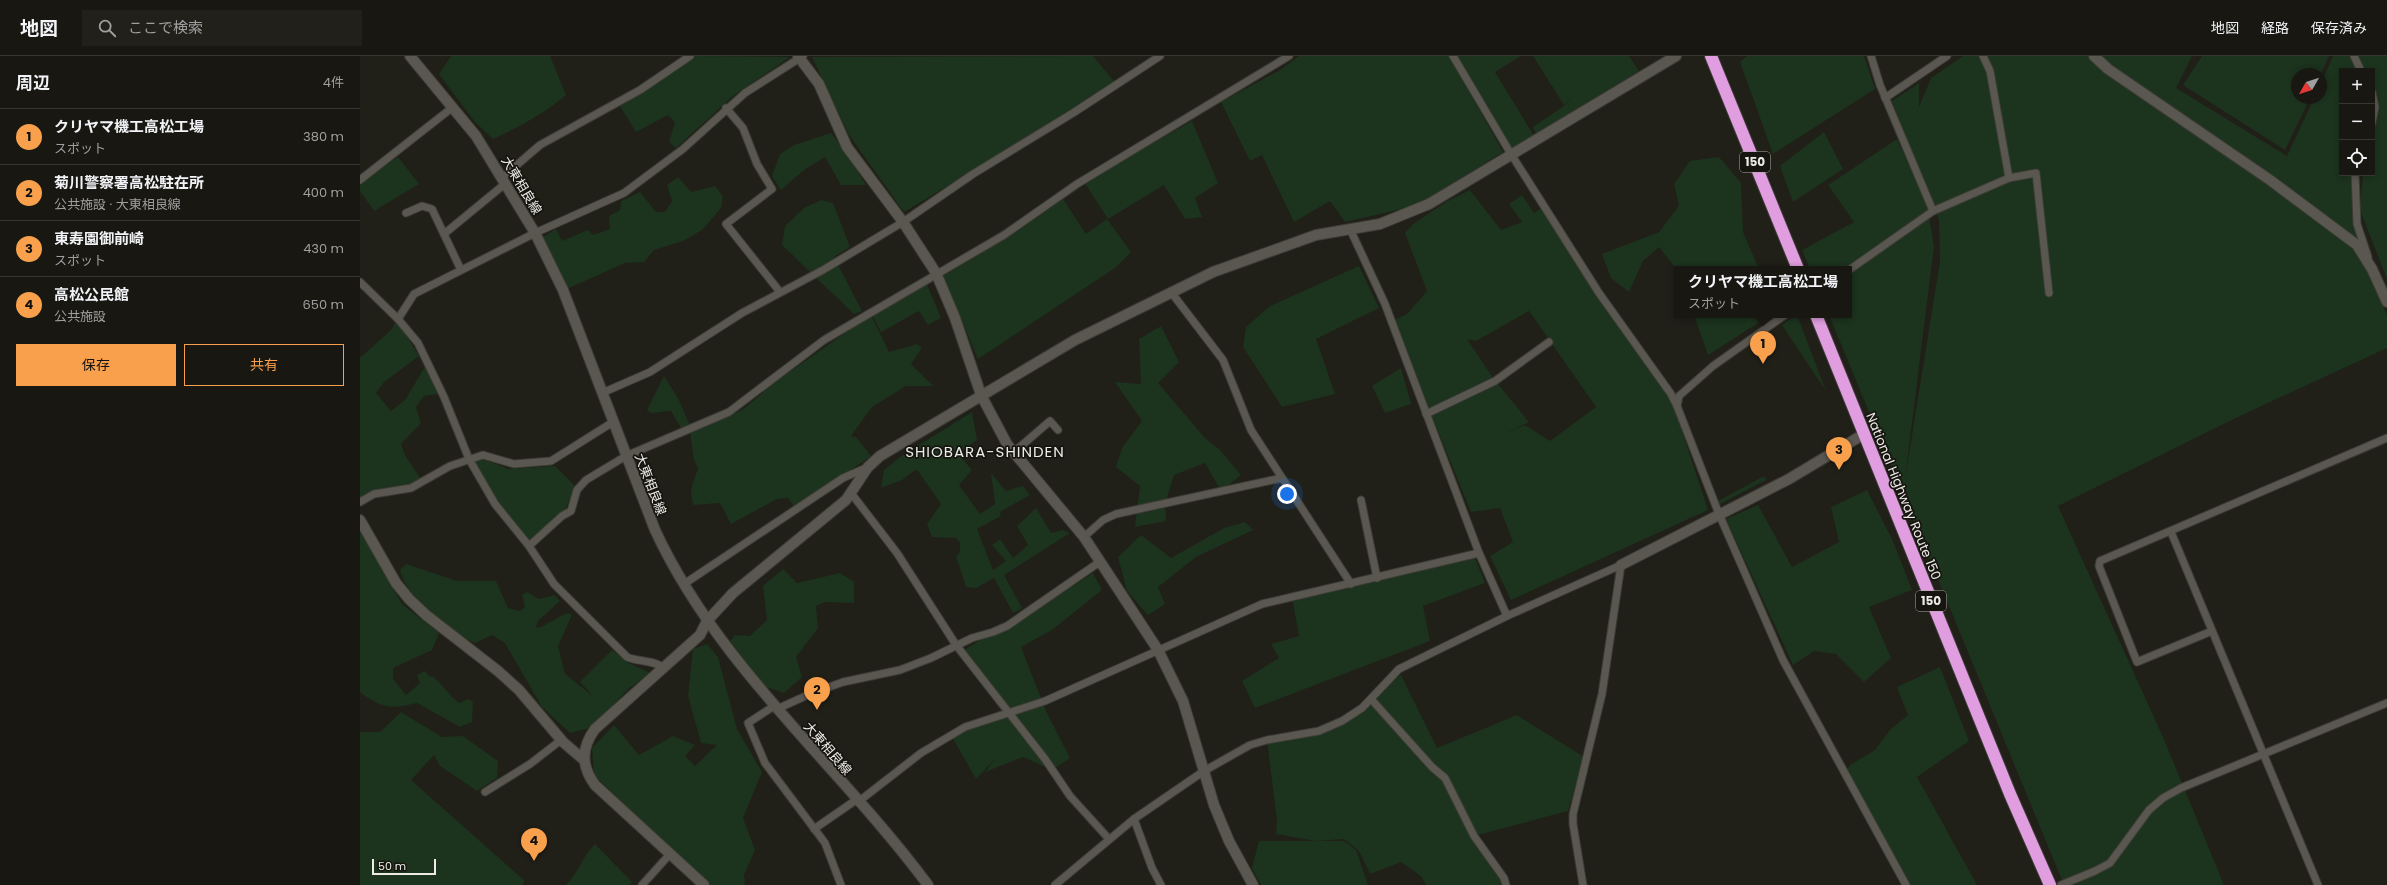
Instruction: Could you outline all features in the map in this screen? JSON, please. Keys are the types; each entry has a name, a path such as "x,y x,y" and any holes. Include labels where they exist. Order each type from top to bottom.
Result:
{"highway":[{"name":"150","path":"1711,56 1797,266"},
{"name":"National Highway Route 150","path":"1817,318 2010,794 2050,885"}],"street":[{"name":"大東相良線","path":"410,56 476,136 535,232 563,290 658,536 684,584 707,621 727,650 927,884"},
{"path":"444,234 540,145 640,90 690,56"},
{"path":"602,393 650,372 713,330 780,292 823,270 903,222 973,174 1073,113 1160,56"},
{"path":"529,546 562,516 571,511 577,490 586,480 626,456 729,412 824,340 1004,235 1077,184 1289,56"},
{"path":"1453,56 1511,154 1599,293 1671,394 1719,514 1783,660 1906,885"},
{"path":"704,885 595,785 586,773 584,760 588,739 595,729 700,635 707,621 732,593 783,554 846,500 868,467 880,456 1075,340 1213,272 1316,235 1380,224 1416,210 1676,56"},
{"path":"1871,56 1885,98 1933,211"},
{"path":"1885,98 1947,56"},
{"path":"1983,56 1990,71 2009,178"},
{"path":"2094,56 2108,69 2270,180 2357,245 2372,269"},
{"path":"2354,56 2360,68"},
{"path":"398,319 414,294 535,232 624,193 684,148 726,108 800,57 819,84 847,146 903,222 936,274 955,318 981,395 993,420 1014,452 1084,537 1158,650 1183,702 1217,812 1229,842 1253,885"},
{"path":"360,180 453,107"},
{"path":"726,108 744,128 756,164 772,188 726,224 780,292"},
{"path":"1852,268 1933,211 2009,178 2036,173 2049,293"},
{"path":"2355,176 2357,224 2372,269 2387,302"},
{"path":"406,213 422,206 432,209 461,270"},
{"path":"1350,229 1385,304 1479,553 1507,616"},
{"path":"360,282 398,319 418,343 429,363 469,459 494,504 529,546 554,584 627,657 636,661 659,664 663,668"},
{"path":"1171,292 1223,360 1251,430 1351,584"},
{"path":"1677,406 1679,396 1713,366 1781,318"},
{"path":"1426,414 1495,381 1549,342"},
{"path":"1014,452 1050,421 1058,430"},
{"path":"360,502 374,494 411,488 450,466 483,455 514,464 551,461 613,422"},
{"path":"1055,885 1134,819 1204,771 1250,745 1267,740 1319,731 1342,721 1362,708 1399,669 1507,616 1621,565 1789,478 1864,434"},
{"path":"2212,630 2137,662 2099,566 2100,562 2387,438"},
{"path":"684,584 843,478 868,467"},
{"path":"1084,537 1103,520 1116,514 1282,478"},
{"path":"850,493 897,553 956,646 1009,713 1070,796 1109,839"},
{"path":"1361,500 1377,578"},
{"path":"360,520 396,583 409,598 426,615 498,671 519,690 561,740 584,760"},
{"path":"2171,532 2318,885"},
{"path":"814,829 857,801 921,753 965,727 1045,701 1262,604 1479,553"},
{"path":"841,885 825,843 765,763 748,723 776,708 810,694 843,682 900,670 972,638 1007,626 1101,561"},
{"path":"1583,885 1573,824 1573,814 1602,694 1621,565"},
{"path":"1371,698 1432,767 1445,778 1474,836 1504,878 1506,885"},
{"path":"2061,885 2095,872 2110,863 2149,810 2163,798 2181,788 2387,703"},
{"path":"485,792 530,764 561,740"},
{"path":"1134,819 1152,868 1161,885"},
{"path":"642,885 670,854"}],"green space":[{"path":"451,56 550,56 566,95 531,120 493,139 474,121 439,74"},
{"path":"695,56 790,57 733,96 676,148 669,142 675,122 668,115 636,132 620,106"},
{"path":"1093,56 1117,85 904,212 849,135 812,57"},
{"path":"1299,56 1449,56 1503,152 1415,206 1345,222 1330,201 1294,222 1262,155 1250,161 1221,102 1280,70"},
{"path":"1457,56 1521,56 1495,72 1534,136 1515,148 1509,146"},
{"path":"1533,56 1629,56 1639,71 1536,134 1533,127 1564,106 1574,96 1564,105"},
{"path":"1747,56 1864,56 1875,89 1773,154 1740,62"},
{"path":"1963,56 2192,56 2176,88 2287,156 2311,104 2327,104 2327,70 2333,56 2387,56 2387,279 2360,210 2363,176 2375,176 2375,68 2339,68 2339,176 2351,176 2360,252 2387,315 2387,348 2242,415 2058,506 2163,737 2224,885 2064,885 1830,318 1852,318 1852,266 1809,266 1802,250 1854,222 1828,185 1897,139 1927,205 1934,246 1905,479 1940,261 1939,220 1892,101 1919,83 1919,107 1931,78"},
{"path":"2202,56 2329,56 2324,68 2291,68 2291,104 2307,104 2285,150 2183,85"},
{"path":"1192,121 1218,183 1195,198 1202,217 1185,219 1164,185 1108,219 1084,182"},
{"path":"1824,132 1843,169 1793,202 1780,166"},
{"path":"831,133 848,155 866,185 841,185 825,157 804,170 781,190 772,176 780,154 794,145"},
{"path":"398,157 419,184 374,211 360,191 360,183"},
{"path":"1719,157 1741,183 1743,232 1758,266 1674,266 1659,247 1643,261 1629,292 1611,278 1602,254 1659,232 1679,206 1674,184 1690,161"},
{"path":"678,177 691,192 715,186 723,196 721,208 702,230 683,241 654,250 644,262 625,263 569,288 562,279 558,266 543,237 556,229 562,241 588,230 593,235 610,229 609,216 620,210 621,201 640,192 656,212 665,212 672,201 667,185"},
{"path":"1470,190 1501,230 1522,222 1509,204 1522,195 1534,213 1543,207 1673,404 1708,510 1511,600 1490,556 1513,542 1500,508 1471,512 1393,321 1407,314 1427,291 1405,233 1413,224 1446,202","holes":["1529,311 1596,407 1550,441 1525,425 1506,433 1529,422 1493,378 1467,339 1476,341"]},
{"path":"1063,199 1086,234 1107,219 1131,252 1115,268 978,359 943,276 1010,236"},
{"path":"821,200 833,203 850,247 834,257 862,311 854,314 782,245 785,226 804,208"},
{"path":"1359,266 1379,308 1316,339 1335,394 1282,407 1243,347 1246,327 1270,306"},
{"path":"926,282 941,318 928,325 919,311 881,332 872,315"},
{"path":"871,315 889,352 917,344 922,348 911,364 933,386 906,386 872,407 851,436 856,437 871,456 795,508 788,498 777,499 731,524 720,503 694,505 691,491 698,469 694,460 690,433 742,410 778,380"},
{"path":"1695,318 1766,318 1708,355"},
{"path":"1791,318 1798,318 1826,391 1782,325"},
{"path":"397,321 419,356 384,382 376,393 391,411 405,400 426,365 438,394 424,396 416,407 421,423 401,444 405,455 422,481 360,501 360,358 390,331"},
{"path":"1161,326 1179,362 1158,383 1205,438 1220,450 1241,475 1221,491 1205,463 1174,475 1165,504 1166,521 1135,527 1140,486 1116,467 1122,448 1142,421 1115,382 1141,384 1139,339"},
{"path":"1401,368 1411,404 1385,413 1372,386"},
{"path":"664,376 679,400 690,426 681,428 671,411 651,413 647,410"},
{"path":"972,412 977,440 958,454 972,470 959,485 980,514 995,504 991,473 1006,491 1023,486 1030,495 1000,512 1001,516 977,529 993,570 1006,561 992,545 1000,539 1013,558 1028,545 1017,526 1036,508 1051,533 1062,530 1070,533 1004,575 1022,608 1013,613 994,578 976,588 966,587 956,556 960,552 960,543 956,538 932,537 927,524 941,504 918,471 915,470 902,480 881,488 884,470 900,457"},
{"path":"479,460 486,460 508,469 555,466 575,486 564,513 529,546 497,504 474,463"},
{"path":"1764,476 1766,480 1720,504 1718,501"},
{"path":"1867,490 1893,541 1912,590 1869,607 1891,658 1864,682 1836,654 1814,651 1793,665 1726,519 1758,505 1792,567 1839,542 1831,507"},
{"path":"1245,522 1253,530 1196,557 1158,587 1165,604 1148,615 1127,591 1118,557 1141,535 1171,558 1224,528"},
{"path":"360,531 402,604 439,633 432,650 393,668 393,679 406,695 420,683 417,675 425,671 430,677 432,676 436,679 459,703 468,699 473,702 472,722 460,727 417,703 393,707 381,705 360,692"},
{"path":"1475,558 1485,583 1423,606 1430,641 1255,708 1242,681 1279,658 1271,644 1299,636 1292,598"},
{"path":"406,564 457,581 496,581 508,608 520,611 525,607 522,595 527,592 539,599 554,595 560,601 538,621 536,628 568,613 572,615 558,646 565,674 593,696 580,682 612,650 629,663 650,673 628,689 593,727 570,733 542,707 505,643 492,635 475,643 453,631 420,603 404,581 400,570"},
{"path":"783,569 797,583 840,573 854,582 854,603 825,602 816,606 818,628 796,657 802,677 784,693 764,686 730,641 735,635 750,636 767,620 763,586"},
{"path":"1093,573 1102,590 1052,630 1021,647 1046,711 1070,758 1052,770 1023,757 985,772 996,758 976,779 951,735 1009,713 961,652 985,637 1023,618"},
{"path":"707,644 718,657 737,729 762,772 743,818 755,850 744,875 745,885 705,885 705,881 594,775 592,748 614,725 639,755 673,736 695,745 685,756 695,766 717,745 701,743 688,696 693,649"},
{"path":"1940,667 1969,741 1917,777 1977,885 1909,885 1847,770 1850,765 1875,750 1890,730 1908,715 1897,687"},
{"path":"1401,675 1437,748 1517,715 1584,757 1568,811 1474,836 1499,871 1503,885 1426,885 1421,876 1401,862 1370,874 1359,851 1344,839 1316,841 1276,834 1277,821 1267,740 1327,728"},
{"path":"401,712 442,737 463,736 498,761 497,778 477,791 440,766 434,755 411,780 525,881 522,885 360,885 360,732 380,732"},
{"path":"1259,841 1344,841 1356,850 1368,885 1261,885 1252,868"},
{"path":"595,844 632,882 630,885 566,885"}],"place":[{"name":"クリヤマ機工高松工場","path":"1763,364"},
{"name":"東寿園御前崎","path":"1839,470"},
{"name":"菊川警察署高松駐在所","path":"817,710"},
{"name":"高松公民館","path":"534,861"}],"district":[{"name":"SHIOBARA-SHINDEN","path":"985,452"}]}
